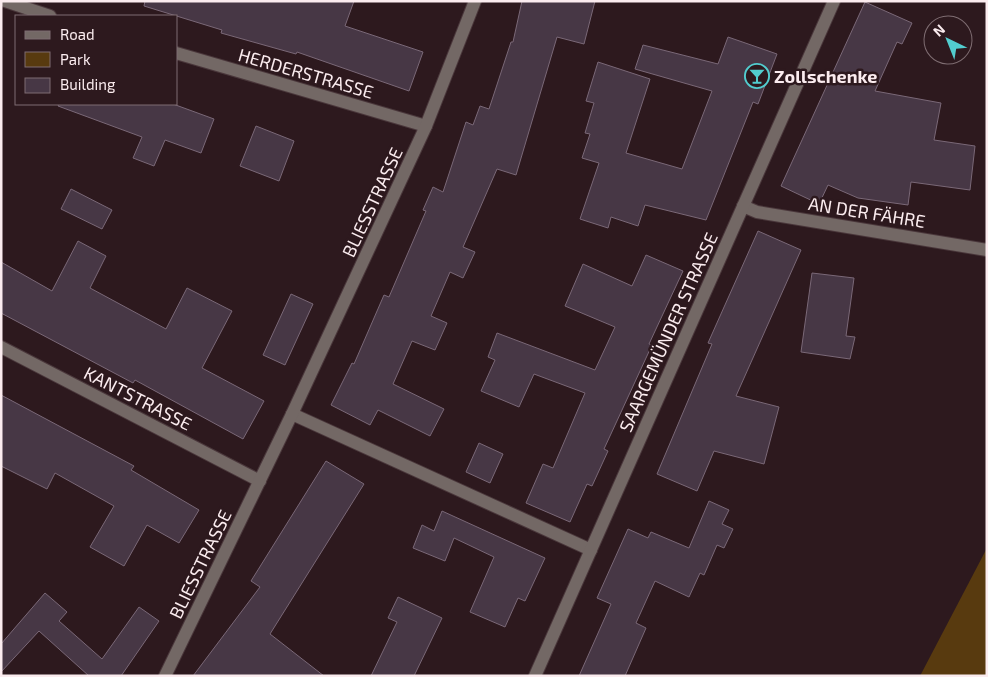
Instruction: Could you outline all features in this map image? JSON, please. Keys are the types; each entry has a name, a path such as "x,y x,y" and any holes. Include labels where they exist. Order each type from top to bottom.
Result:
{"street":[{"path":"5,1 47,15"},
{"name":"BLIESSTRASSE","path":"165,676 292,414 426,126 475,1"},
{"name":"SAARGEMÜNDER STRASSE","path":"535,676 834,1"},
{"name":"HERDERSTRASSE","path":"178,54 426,126"},
{"name":"AN DER FÄHRE","path":"743,206 756,212 987,250"},
{"name":"KANTSTRASSE","path":"1,347 260,481"},
{"path":"292,414 590,550"}],"green space":[{"path":"987,548 987,676 920,676"}],"building":[{"path":"145,1 354,1 345,26 423,52 409,91 297,52 296,54 221,33 222,30 144,6"},
{"path":"522,1 595,1 584,44 557,37 516,175 497,169 463,247 475,252 463,278 450,272 431,316 447,323 435,350 412,341 393,384 444,409 430,436 378,410 370,425 331,405 352,363 354,364 384,295 389,297 426,211 423,210 433,187 443,192 466,122 473,125 480,106 489,109 511,42 513,42"},
{"path":"865,2 912,23 902,44 897,42 875,91 941,103 934,140 975,146 970,190 911,182 908,205 858,198 828,185 819,204 781,186"},
{"path":"728,37 777,54 758,104 753,102 706,220 645,205 638,226 611,217 608,228 580,219 599,163 582,158 590,134 585,133 594,103 586,101 598,62 650,79 626,153 682,169 712,91 635,69 643,45 718,64"},
{"path":"176,105 214,119 201,153 165,140 154,166 133,158 142,137 58,106"},
{"path":"256,126 294,141 279,181 240,166"},
{"path":"71,189 112,210 102,229 61,209"},
{"path":"758,231 801,250 736,396 779,407 764,464 714,451 697,491 657,474 712,344 708,343"},
{"path":"78,241 106,256 90,288 166,329 187,288 232,311 202,368 264,401 243,439 135,380 133,383 1,313 1,262 52,291"},
{"path":"646,255 683,271 649,344 652,345 604,449 608,451 592,486 587,484 570,522 526,503 543,464 553,468 585,393 534,374 519,407 481,391 495,360 488,357 497,333 595,370 615,327 565,306 583,264 632,286"},
{"path":"812,273 854,278 846,336 855,337 850,359 801,352"},
{"path":"291,294 313,304 285,365 263,355"},
{"path":"1,395 134,466 131,470 199,510 179,543 147,525 124,566 90,547 114,506 55,473 47,489 1,466"},
{"path":"479,443 503,454 490,483 466,472"},
{"path":"326,461 364,484 270,634 324,676 193,676 260,587 251,581"},
{"path":"709,501 729,510 722,524 733,529 724,548 717,545 704,575 700,573 689,597 655,581 636,623 646,628 625,676 579,676 611,604 597,598 628,529 648,538 651,532 689,548"},
{"path":"442,511 545,558 525,601 518,598 505,627 470,612 494,557 454,538 445,561 413,548 422,525 434,531"},
{"path":"45,593 67,612 59,621 102,659 139,607 159,621 121,676 89,676 39,631 1,672 1,644"},
{"path":"398,597 442,618 414,676 371,676 397,622 388,618"}],"place":[{"name":"Zollschenke","path":"757,76"}]}
